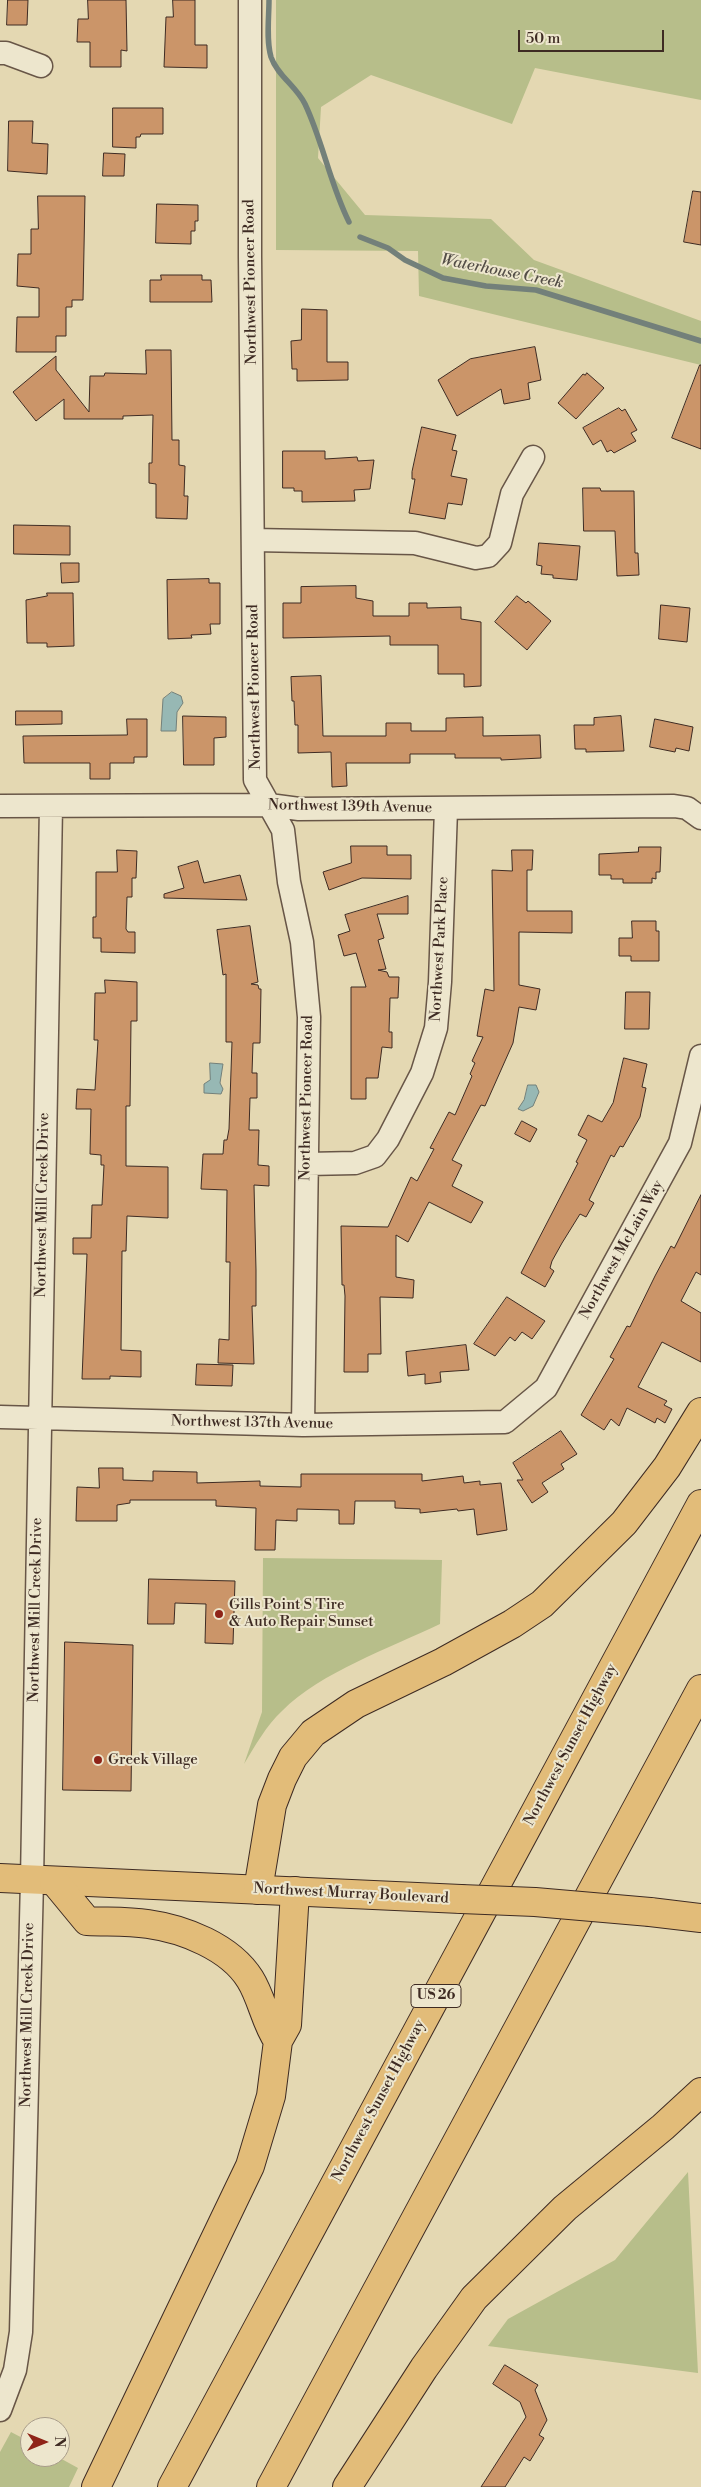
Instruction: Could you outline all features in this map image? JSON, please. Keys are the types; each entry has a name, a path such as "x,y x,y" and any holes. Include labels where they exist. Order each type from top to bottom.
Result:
{"main road":[{"path":"258,1890 272,1805 282,1778 293,1757 313,1733 356,1704 444,1662 512,1624 542,1604 624,1523 667,1467 701,1412"},
{"name":"Northwest Sunset Highway","path":"172,2487 701,1504"},
{"path":"271,2487 701,1689"},
{"name":"Northwest Murray Boulevard","path":"0,1878 535,1902 701,1918"},
{"path":"43,1881 87,1921 148,1924 187,1933 215,1947 231,1959 249,1978 270,2030 278,2042"},
{"path":"96,2487 250,2166 271,2096 278,2042 287,2025 295,1891"},
{"path":"347,2487 424,2368 474,2298 565,2208 663,2127 701,2092"}],"street":[{"name":"Northwest Pioneer Road","path":"250,0 250,256 256,780 284,830 289,882 302,942 309,1016 303,1425"},
{"path":"0,53 41,66"},
{"path":"253,540 415,543 476,558 488,556 500,543 512,494 533,457"},
{"name":"Northwest 139th Avenue","path":"0,806 270,805 299,809 674,806 687,808 699,816"},
{"name":"Northwest Mill Creek Drive","path":"0,2410 15,2370 20,2332 43,1881 39,1418 50,806"},
{"name":"Northwest Park Place","path":"307,1164 355,1163 375,1156 388,1139 422,1073 436,1028 440,982 446,809"},
{"name":"Northwest McLain Way","path":"505,1422 546,1388 680,1143 701,1056"},
{"name":"Northwest 137th Avenue","path":"0,1417 303,1425 505,1422"}],"green space":[{"path":"276,0 701,0 701,100 535,68 512,124 371,75 321,107 318,158 365,215 491,219 534,260 701,321 701,365 419,296 418,251 276,250"},
{"path":"263,1558 442,1560 440,1624 357,1662 316,1684 298,1697 271,1723 244,1764 262,1712"},
{"path":"688,2172 698,2373 488,2346 508,2319 615,2260"},
{"path":"11,2432 20,2437 20,2467 70,2467 70,2464 78,2468 69,2487 0,2487 0,2452"}],"water":[{"path":"172,692 181,696 183,703 177,712 176,731 161,731 163,699"},
{"path":"210,1063 223,1064 220,1083 223,1089 221,1094 204,1093 204,1084 210,1080"},
{"path":"528,1085 536,1085 539,1092 533,1106 523,1111 518,1109 524,1100"}],"building":[{"path":"8,0 28,0 27,25 7,25"},
{"path":"88,0 126,0 127,51 121,50 121,67 90,67 90,42 77,42 78,19 88,19"},
{"path":"173,0 195,0 195,45 207,45 207,68 164,67 166,17 173,17"},
{"path":"113,108 163,108 163,134 141,134 140,137 136,137 136,148 113,147"},
{"path":"9,121 33,121 32,143 48,144 47,174 8,171"},
{"path":"104,153 125,154 124,176 103,176"},
{"path":"693,191 701,192 701,245 684,242"},
{"path":"38,196 85,196 83,300 72,300 72,307 66,307 66,336 56,336 56,352 16,352 17,317 39,317 39,288 17,286 18,254 31,254 31,229 38,229"},
{"path":"157,204 198,205 198,221 195,221 195,231 191,231 191,244 156,243"},
{"path":"161,275 202,275 202,280 211,280 212,302 150,302 150,280 161,280"},
{"path":"302,309 327,310 327,362 348,362 348,380 297,381 297,369 292,369 291,341 301,340"},
{"path":"535,347 541,380 528,383 530,399 504,404 501,389 457,416 438,380 470,359"},
{"path":"146,350 171,350 172,440 179,440 179,465 185,466 184,496 188,496 187,519 156,518 156,484 149,483 149,463 152,463 153,415 123,416 123,419 64,419 64,399 36,421 13,392 56,356 56,370 89,412 90,376 104,376 105,373 146,374"},
{"path":"701,365 701,449 672,438"},
{"path":"587,373 604,388 576,419 558,403 583,374"},
{"path":"619,408 622,411 625,409 637,430 631,433 636,441 614,453 611,450 607,452 601,440 593,445 583,428"},
{"path":"422,427 456,435 452,450 457,451 451,476 467,479 462,505 448,503 445,519 409,513 415,479 412,479 412,472"},
{"path":"283,451 325,451 325,459 357,457 358,461 374,460 370,489 354,490 355,501 302,502 302,491 294,491 294,488 283,488"},
{"path":"583,488 600,488 601,491 634,491 635,553 638,553 639,575 617,576 615,531 584,531"},
{"path":"14,525 70,526 70,555 14,554"},
{"path":"539,543 580,546 577,580 553,578 553,575 541,574 542,566 537,565"},
{"path":"61,563 79,563 79,582 62,583"},
{"path":"209,579 209,583 220,583 220,624 210,624 211,634 191,635 192,638 168,639 167,580"},
{"path":"356,586 356,598 373,601 373,616 409,616 409,603 427,603 427,608 461,607 461,619 481,622 481,686 464,687 464,674 438,674 438,645 390,645 390,636 283,638 283,603 301,603 301,587"},
{"path":"47,593 73,593 74,646 47,647 47,643 27,643 26,600 47,596"},
{"path":"517,596 526,603 528,601 551,621 527,650 495,622"},
{"path":"661,605 690,608 687,642 659,639"},
{"path":"321,676 323,736 386,736 386,723 411,723 411,731 446,731 446,718 483,717 483,736 540,735 541,758 501,760 501,758 455,758 455,754 410,754 410,763 346,763 347,786 332,787 331,752 298,753 298,725 295,725 294,701 292,701 291,677"},
{"path":"16,711 62,711 62,724 16,725"},
{"path":"183,716 226,717 226,737 214,738 214,765 184,765"},
{"path":"621,716 624,751 586,752 586,749 575,749 574,725 594,725 594,718"},
{"path":"127,719 147,719 147,757 134,757 134,763 110,763 110,779 90,779 90,763 24,763 23,736 127,735"},
{"path":"655,719 693,727 689,751 676,748 675,752 650,747"},
{"path":"351,846 387,846 387,855 411,855 411,879 362,878 329,890 323,872 351,863"},
{"path":"639,847 661,847 660,872 656,872 656,879 652,878 652,883 623,883 623,879 611,879 611,875 599,875 599,854 638,852"},
{"path":"117,850 137,851 136,878 132,878 132,897 127,897 126,929 128,932 135,932 135,953 101,952 101,938 93,938 93,917 96,917 96,872 117,872"},
{"path":"512,850 533,850 532,870 527,870 527,911 572,911 572,933 519,932 519,985 540,989 536,1010 519,1007 513,1043 485,1106 481,1105 452,1160 462,1165 452,1186 483,1202 471,1223 429,1202 408,1242 396,1235 396,1277 414,1280 413,1298 380,1297 381,1354 368,1354 368,1372 344,1372 345,1296 344,1285 342,1285 341,1226 388,1227 411,1177 417,1181 434,1149 430,1148 449,1112 455,1115 472,1076 470,1074 475,1063 472,1061 483,1037 477,1036 485,989 494,991 492,870 512,871"},
{"path":"198,861 204,883 240,875 247,900 164,898 164,894 184,888 178,867"},
{"path":"408,896 408,914 377,914 384,938 378,940 386,969 378,970 387,972 389,977 399,977 398,998 390,998 389,1032 392,1032 392,1048 382,1047 378,1078 366,1078 366,1099 351,1099 351,987 366,987 356,953 344,956 338,935 350,931 345,915"},
{"path":"632,921 656,921 656,931 659,931 659,961 631,961 631,956 619,956 619,938 632,938"},
{"path":"250,926 258,982 251,984 258,985 259,989 261,989 260,1043 253,1043 252,1073 257,1073 257,1098 250,1098 249,1130 259,1130 258,1165 269,1166 269,1186 254,1185 256,1306 252,1306 254,1364 218,1363 219,1339 229,1340 230,1262 226,1262 227,1190 201,1189 203,1154 223,1154 224,1140 227,1140 229,1129 232,1042 226,1042 226,974 223,975 217,930"},
{"path":"105,980 137,982 137,1021 131,1021 130,1106 126,1106 126,1166 168,1167 168,1218 127,1216 126,1251 122,1251 121,1350 141,1351 141,1377 110,1376 110,1379 82,1379 87,1254 73,1254 73,1238 91,1238 92,1205 102,1205 104,1165 101,1165 101,1155 90,1154 91,1109 76,1109 77,1089 95,1090 98,1040 94,1040 95,993 105,993"},
{"path":"626,992 650,992 649,1029 625,1029"},
{"path":"624,1058 647,1064 642,1087 646,1088 640,1117 623,1147 620,1146 614,1157 611,1155 589,1200 594,1203 586,1217 580,1214 562,1243 552,1261 550,1268 554,1271 545,1287 521,1273 578,1163 576,1162 587,1140 578,1135 588,1115 602,1122 613,1103"},
{"path":"522,1121 537,1129 530,1142 515,1134"},
{"path":"701,1195 701,1275 696,1272 681,1301 701,1313 701,1362 662,1342 638,1387 667,1401 664,1405 672,1409 665,1423 657,1418 655,1423 627,1408 619,1426 611,1419 604,1430 581,1415 614,1359 610,1357 627,1326 630,1327 671,1246 674,1248"},
{"path":"507,1297 545,1321 532,1339 522,1332 515,1341 510,1337 495,1356 474,1344"},
{"path":"466,1345 469,1370 440,1372 441,1382 425,1384 425,1374 408,1376 406,1352"},
{"path":"197,1364 233,1365 232,1386 196,1385"},
{"path":"561,1431 577,1454 561,1464 564,1469 542,1483 548,1492 532,1503 517,1480 523,1480 513,1463"},
{"path":"99,1468 123,1468 123,1480 153,1481 153,1471 197,1472 197,1483 260,1481 260,1486 301,1487 301,1474 422,1474 422,1481 463,1476 464,1483 480,1481 480,1485 501,1483 507,1530 477,1535 474,1509 420,1513 420,1509 395,1508 395,1501 355,1501 354,1524 339,1524 339,1510 297,1509 297,1521 276,1520 275,1550 255,1550 256,1508 216,1506 216,1500 130,1500 130,1503 117,1505 117,1521 76,1521 77,1487 99,1488"},
{"name":"Gills Point S Tire & Auto Repair Sunset","path":"149,1579 235,1581 233,1644 205,1643 206,1604 175,1603 174,1624 148,1624"},
{"path":"65,1642 133,1645 131,1791 63,1790"},
{"path":"505,2365 538,2385 535,2390 547,2420 539,2435 544,2438 530,2461 524,2457 505,2487 481,2487 526,2417 520,2402 493,2384"}],"waterway":[{"name":"Waterhouse Creek","path":"269,0 268,36 271,57 278,70 305,104 317,133 342,208 349,222"},
{"name":"Waterhouse Creek","path":"360,237 388,248 405,260 443,278 486,286 536,290 701,341"}],"place":[{"name":"Gills Point S Tire & Auto Repair Sunset","path":"219,1614"},
{"name":"Greek Village","path":"98,1760"}]}
